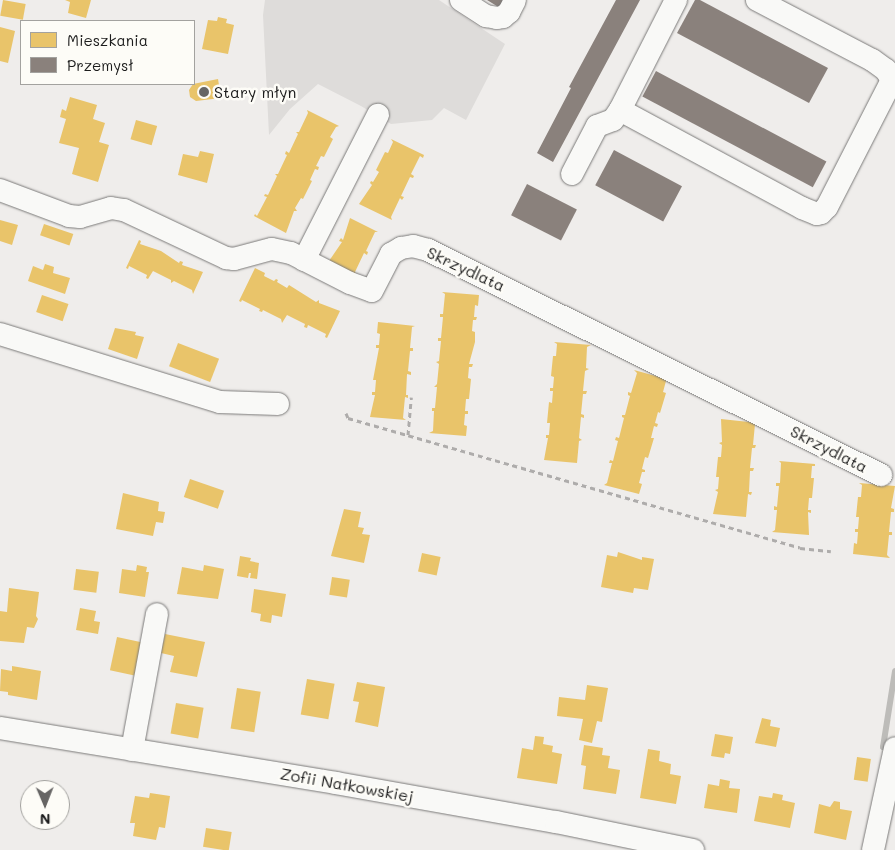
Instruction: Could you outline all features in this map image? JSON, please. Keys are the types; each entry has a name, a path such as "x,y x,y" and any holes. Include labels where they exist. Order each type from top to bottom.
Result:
{"street":[{"path":"461,0 486,16 497,18 503,17 508,12 514,0"},
{"path":"572,174 597,126 613,120 620,110 676,0"},
{"path":"620,110 802,208 817,214 822,213 827,207 892,80 886,70 872,60 757,0"},
{"path":"304,260 378,114"},
{"name":"Skrzydlata","path":"0,190 69,216 80,217 111,208 124,210 226,258 234,259 272,249 291,254 350,283 372,291 391,254 401,248 413,246 428,250 881,475"},
{"path":"0,334 220,402 278,404"},
{"path":"132,750 157,614"},
{"name":"Zofii Nałkowskiej","path":"0,728 355,786 556,822 693,850"},
{"path":"873,850 895,748"}],"path":[{"path":"408,435 411,397"},
{"path":"346,413 348,418 800,548 831,551"}],"shaded area":[{"path":"265,0 439,0 505,44 466,120 444,108 432,120 391,124 318,84 290,109 269,135 263,15"}],"building: Mieszkania":[{"path":"3,0 26,4 23,20 0,16"},
{"path":"65,0 91,0 86,18 68,13 70,2"},
{"path":"218,17 227,19 226,23 234,25 228,54 202,49 208,20 217,21"},
{"path":"0,27 15,31 8,63 0,61"},
{"path":"218,79 221,98 196,101 190,97 189,90 195,84"},
{"path":"70,97 97,105 93,119 105,123 99,142 109,145 98,182 72,174 79,148 59,143 66,119 60,117 62,109 66,111"},
{"path":"307,110 339,126 336,127 330,137 333,139 324,157 321,156 316,166 319,167 318,170 315,169 310,180 312,181 303,199 301,198 295,208 297,211 294,211 286,233 254,216 255,214 257,216 267,197 264,196 265,194 268,195 277,176 275,174 278,174 287,155 285,154 286,151 289,153 298,134 296,132 299,132 308,113"},
{"path":"136,120 157,126 152,145 130,139"},
{"path":"391,139 424,155 423,158 420,156 411,174 414,176 413,178 410,177 401,196 404,197 402,200 400,198 391,217 392,220 359,204 372,185 371,181 373,182 379,172 376,170 385,152 388,153 393,142"},
{"path":"200,151 214,154 207,183 178,175 183,154 198,157"},
{"path":"350,218 378,232 375,232 366,251 368,252 367,255 364,253 355,272 357,275 329,261 342,242 339,241 341,238 343,240"},
{"path":"0,220 18,225 12,245 0,241"},
{"path":"44,224 73,234 69,245 40,235"},
{"path":"139,240 141,241 140,244 161,251 179,263 180,261 183,262 182,265 203,272 193,294 192,290 174,281 171,283 171,280 153,271 148,279 146,278 147,275 129,266 128,269 126,268"},
{"path":"45,264 54,267 53,273 70,278 65,294 28,281 33,266 43,270"},
{"path":"255,268 265,273 264,276 274,281 278,280 277,282 287,288 289,285 316,302 319,300 319,303 340,311 327,338 325,337 326,334 308,325 307,328 304,327 305,324 287,315 282,323 281,319 263,310 262,312 259,311 260,309 242,300 241,302 239,301"},
{"path":"442,292 479,295 478,306 475,305 474,317 477,317 476,320 473,320 472,331 475,332 475,342 469,364 473,364 472,367 469,367 468,378 471,379 469,399 466,399 465,411 468,411 468,414 465,414 464,425 467,426 466,436 429,433 433,431 434,411 432,411 432,408 435,408 437,387 434,387 437,384 439,364 436,362 439,361 441,341 438,341 438,338 441,338 443,317 440,317 440,314 443,314 445,294"},
{"path":"42,295 68,304 63,321 36,312"},
{"path":"378,322 415,326 412,327 410,348 413,348 413,351 410,351 408,371 411,372 411,375 407,374 406,395 408,395 408,398 405,397 403,418 406,420 370,417 375,395 372,395 372,392 375,392 376,380 373,380 379,348 376,348 376,345 379,345 380,334 377,333"},
{"path":"115,328 136,332 135,335 144,337 137,359 108,349"},
{"path":"554,342 591,345 587,347 586,368 589,369 585,371 583,391 587,391 586,394 583,394 581,414 584,415 584,418 581,417 579,438 582,440 579,441 577,463 544,460 548,438 546,438 546,435 549,435 550,423 547,423 549,402 552,403 553,391 550,391 550,388 553,388 554,377 551,376 553,356 556,356 557,344"},
{"path":"178,343 219,359 210,382 169,366"},
{"path":"634,370 670,380 666,381 663,392 666,393 655,423 658,424 657,427 654,426 651,438 654,438 648,458 645,457 642,469 645,472 642,472 639,483 642,484 639,494 604,485 607,483 612,463 609,463 610,460 613,461 618,441 615,440 616,437 619,438 624,418 622,415 625,415 630,396 628,392 631,393 637,373"},
{"path":"721,419 758,423 755,424 753,445 756,445 755,448 752,448 750,468 754,468 753,471 750,471 749,492 752,492 751,495 748,494 746,517 713,514 718,492 715,490 718,489 719,477 716,477 718,457 721,457 722,445 719,443 722,442"},
{"path":"779,461 815,464 815,466 812,466 811,478 814,478 812,498 809,498 808,510 811,510 811,513 808,512 809,535 772,532 775,530 777,510 774,510 774,506 777,507 779,486 776,486 776,483 780,483 781,463"},
{"path":"190,479 224,491 218,509 184,497"},
{"path":"859,483 895,486 891,508 894,509 894,512 891,512 889,532 892,532 892,535 889,535 887,555 890,558 853,554 854,543 857,544 858,532 855,532 855,529 858,529 859,517 856,517 858,497 861,497 862,485"},
{"path":"123,493 159,502 158,511 165,512 163,523 156,522 153,536 116,529"},
{"path":"344,509 361,512 358,527 364,528 362,534 370,535 364,563 331,556"},
{"path":"618,552 642,560 642,557 654,559 648,590 634,588 633,593 601,587 607,555 617,557"},
{"path":"422,553 441,557 437,576 418,572"},
{"path":"240,556 251,558 250,561 259,563 257,579 250,578 251,573 249,573 248,578 237,576"},
{"path":"137,565 147,567 146,572 149,572 145,597 119,593 122,569 136,571"},
{"path":"204,565 224,569 218,599 177,594 182,567 203,571"},
{"path":"76,569 99,572 96,593 73,590"},
{"path":"332,577 350,580 347,598 329,595"},
{"path":"9,588 39,592 36,616 38,619 34,628 27,627 24,643 0,641 0,611 7,612"},
{"path":"254,589 286,594 282,617 272,615 271,623 260,621 261,614 251,612"},
{"path":"80,608 96,611 94,621 100,622 98,634 76,630"},
{"path":"165,634 205,642 197,677 170,672 174,656 161,653"},
{"path":"117,637 141,642 134,675 110,670"},
{"path":"12,666 41,671 37,700 8,695 8,692 0,691 1,669 12,671"},
{"path":"307,679 335,684 328,719 301,714"},
{"path":"357,682 385,687 378,727 355,722 359,702 353,701"},
{"path":"587,685 608,688 602,722 597,721 592,743 579,740 583,719 557,716 559,697 585,700"},
{"path":"237,688 261,692 254,732 231,728"},
{"path":"176,703 204,708 198,738 171,734"},
{"path":"762,718 771,720 770,726 780,728 776,747 755,743"},
{"path":"715,734 733,737 730,754 725,753 724,758 711,756"},
{"path":"535,736 544,737 543,744 553,746 552,752 562,754 557,784 517,778 522,748 533,750"},
{"path":"584,745 603,748 602,755 610,756 608,768 620,770 616,794 583,789 586,766 581,765"},
{"path":"648,749 660,751 659,761 671,764 670,774 681,776 676,804 640,798"},
{"path":"857,757 871,759 868,782 854,780"},
{"path":"720,779 730,781 729,788 740,789 737,813 704,808 708,784 719,786"},
{"path":"150,793 170,796 165,828 159,827 156,840 133,836 135,823 130,823 135,796 149,798"},
{"path":"773,793 783,795 782,800 795,803 790,828 754,821 759,796 772,798"},
{"path":"834,801 840,802 840,809 852,811 846,840 814,833 819,804 830,807"},
{"path":"206,828 232,832 229,850 203,847"}],"building: Przemysł":[{"path":"487,0 505,0 500,8"},
{"path":"616,0 640,0 553,162 537,153 571,88 569,87"},
{"path":"695,0 700,0 828,68 809,103 677,33"},
{"path":"656,71 826,162 813,187 642,97"},
{"path":"614,150 682,186 663,221 595,185"},
{"path":"527,184 577,209 561,241 511,215"}],"waterway":[{"path":"888,748 883,747 895,671"}],"place":[{"name":"Stary młyn","path":"204,92"}]}
